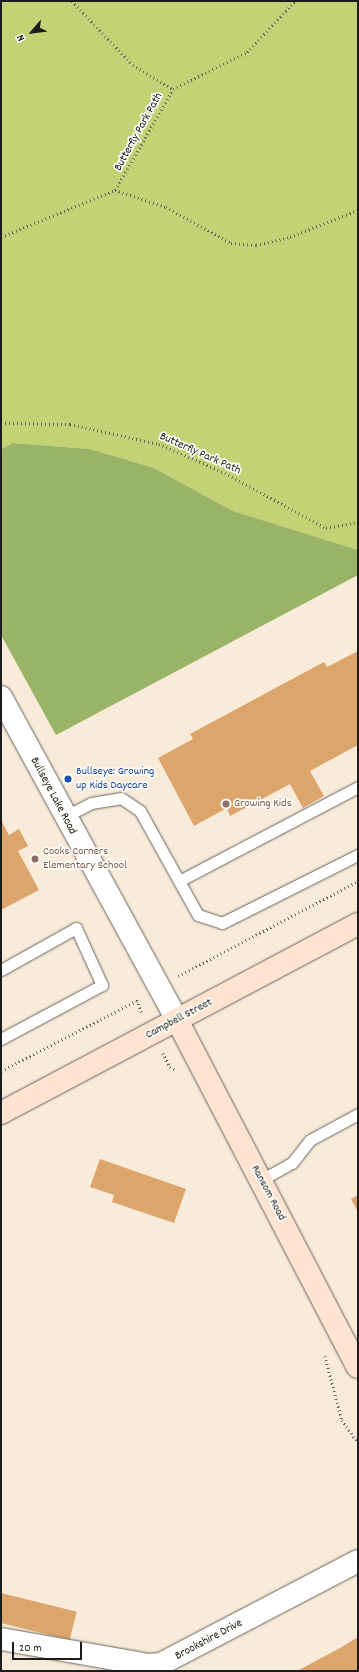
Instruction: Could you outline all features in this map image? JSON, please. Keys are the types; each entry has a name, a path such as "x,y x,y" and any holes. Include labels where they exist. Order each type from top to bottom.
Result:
{"main road":[{"name":"Campbell Street","path":"1,1113 358,924"},
{"name":"Ransom Road","path":"177,1020 358,1367"}],"street":[{"name":"Bullseye Lake Road","path":"1,697 64,817 177,1020"},
{"name":"Brookshire Drive","path":"1,1638 148,1665 160,1664 358,1561"}],"lane":[{"path":"181,884 358,787"},
{"path":"64,817 91,803 121,798 140,811 198,915 222,923 358,855"},
{"path":"1,970 76,928 102,985 1,1039"},
{"path":"261,1180 292,1164 310,1140 358,1114"}],"path":[{"path":"72,1 133,65 173,89"},
{"name":"Butterfly Park Path","path":"115,190 173,89 247,52 295,1"},
{"path":"1,237 115,190 166,207 231,243 256,246 290,237 358,210"},
{"name":"Butterfly Park Path","path":"1,423 70,424 159,444 225,474 326,528 358,522"}],"green space":[{"path":"1,1 358,1 358,550 233,511 154,468 90,449 13,443 1,449"},
{"path":"13,443 90,449 154,468 233,511 358,550 358,575 56,735 1,635 1,449"}],"building":[{"name":"Growing Kids","path":"358,651 358,745 310,771 324,796 303,808 290,784 230,816 227,808 194,826 158,758 193,739 190,734 324,662 327,667"},
{"name":"Cooks Corners Elementary School","path":"1,820 9,835 19,829 28,846 18,851 39,890 1,910"},
{"path":"100,1159 186,1189 174,1223 112,1202 114,1195 90,1187"},
{"path":"358,1195 358,1212 351,1199"},
{"path":"1,1593 77,1612 70,1640 1,1623"},
{"path":"358,1637 358,1671 297,1671 340,1648"}],"place":[{"name":"Bullseye: Growing up Kids Daycare","path":"68,779"},
{"name":"Growing Kids","path":"226,804"},
{"name":"Cooks Corners Elementary School","path":"35,859"}]}
